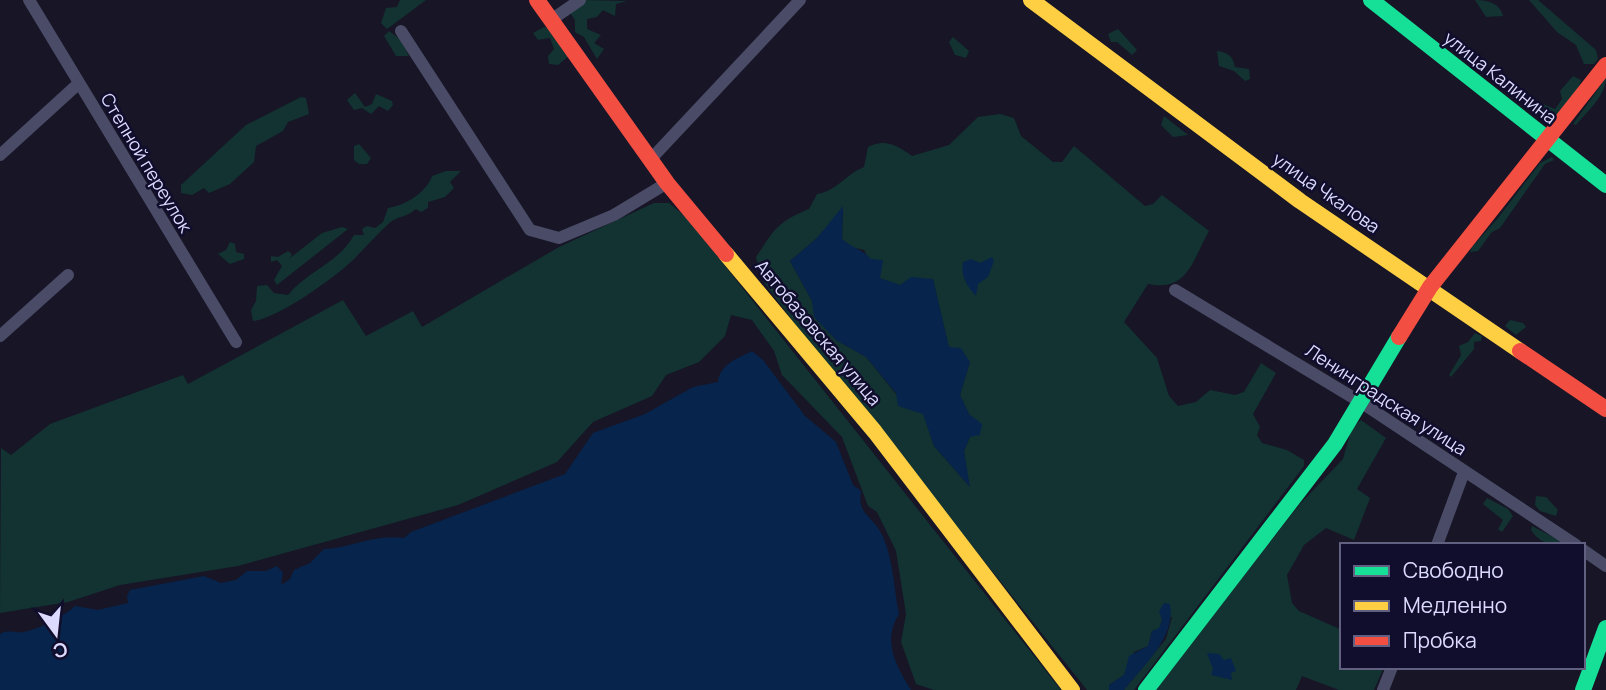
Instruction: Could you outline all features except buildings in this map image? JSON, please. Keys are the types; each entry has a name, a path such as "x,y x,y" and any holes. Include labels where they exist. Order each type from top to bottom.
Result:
{"street":[{"name":"Степной переулок","path":"29,0 236,342"},
{"name":"Автобазовская улица","path":"537,0 667,183 875,432 1072,690"},
{"path":"551,20 580,0"},
{"path":"650,160 800,0"},
{"name":"улица Чкалова","path":"1031,0 1300,201 1606,409"},
{"name":"улица Калинина","path":"1371,0 1606,185"},
{"path":"401,31 530,230 559,238 614,215 667,183"},
{"path":"1146,690 1335,444 1430,287 1606,65"},
{"path":"0,155 78,84"},
{"path":"0,336 68,275"},
{"name":"Ленинградская улица","path":"1175,290 1362,403 1573,543"},
{"path":"1438,543 1464,471"},
{"path":"1585,551 1606,566"},
{"path":"1583,690 1606,628"},
{"path":"1383,690 1391,669"}],"green space":[{"path":"400,0 426,0 387,29 381,23 386,8 397,7"},
{"path":"583,0 627,1 616,4 615,16 603,10 597,17 587,19 587,29 601,35 594,43 604,49 597,59 584,37 575,32 575,20 570,13"},
{"path":"1475,0 1492,3 1499,8 1503,16 1486,17"},
{"path":"1529,0 1538,0 1596,50 1598,59 1594,64 1584,64 1576,45 1557,32"},
{"path":"544,27 552,29 570,55 558,65 549,64 548,56 554,49 550,38 538,40 533,33"},
{"path":"1118,29 1137,50 1132,55 1117,42 1111,42 1108,34"},
{"path":"389,31 401,40 409,56 396,56 384,36"},
{"path":"953,37 969,51 966,58 955,55 949,42"},
{"path":"1217,51 1229,55 1235,67 1249,69 1250,79 1245,81 1234,71 1219,66"},
{"path":"1573,76 1581,80 1579,87 1555,119 1541,111 1535,114 1536,101 1555,109 1562,99 1560,91"},
{"path":"1606,78 1603,91 1595,103 1576,125 1573,124"},
{"path":"355,93 365,107 372,104 376,94 392,101 393,105 388,111 379,106 371,114 362,108 354,110 347,100"},
{"path":"301,97 306,98 309,114 288,122 283,131 256,146 254,162 230,184 209,193 204,188 192,195 181,193 181,185 246,125"},
{"path":"1000,114 1014,118 1021,136 1053,162 1062,162 1074,146 1145,206 1153,204 1162,195 1209,231 1187,272 1172,283 1148,284 1124,322 1157,358 1169,396 1178,406 1196,402 1210,390 1235,395 1244,392 1261,363 1276,373 1253,414 1260,427 1257,435 1262,443 1287,450 1304,460 1304,466 1134,690 1124,690 1166,639 1172,617 1162,620 1159,629 1152,631 1148,646 1134,652 1124,675 1109,685 1109,690 1087,690 794,323 763,281 756,257 777,228 809,209 817,194 830,190 864,167 868,147 886,143 912,156 949,145 978,117","holes":["843,208 842,239 851,247 864,250 879,278 900,285 933,279 949,348 970,362 960,395 969,414 970,437 964,451 969,486 934,446 923,413 896,394 866,357 836,340 815,317 812,301 790,261 817,238"]},
{"path":"1164,116 1188,135 1173,137 1161,125"},
{"path":"359,144 371,158 367,164 359,164 354,160 354,146"},
{"path":"1552,157 1554,160 1545,164 1500,228 1492,232 1478,251 1470,252 1540,163"},
{"path":"446,171 461,171 450,182 454,188 445,197 428,202 428,208 421,212 416,209 392,221 345,267 320,286 276,313 253,321 251,310 256,301 257,286 267,285 274,293 288,295 304,279 340,253 354,235 364,235 362,229 367,226 375,228 383,222 388,208 414,197 425,188 432,176"},
{"path":"654,203 669,203 687,218 1061,690 934,690 916,684 901,642 906,614 896,551 877,512 868,506 842,437 782,375 774,351 752,320 731,315 725,336 699,362 666,375 652,396 593,422 557,462 458,505 238,566 120,585 68,602 0,613 1,448 11,455 50,424 183,375 188,384 343,300 366,336 413,311 422,327 559,247"},
{"path":"342,227 348,229 277,285 274,280 282,266 277,260 271,262 271,256 278,257 288,251 292,254 290,258 322,233"},
{"path":"230,242 235,244 236,252 244,254 244,259 230,264 218,254 226,250"},
{"path":"1510,320 1523,323 1526,327 1516,335 1505,326"},
{"path":"1475,333 1482,336 1481,341 1474,342 1474,349 1451,377 1449,375 1461,355 1459,346 1468,342"},
{"path":"1361,420 1386,438 1357,489 1370,498 1354,540 1326,528 1304,545 1287,575 1292,603 1299,611 1340,629 1340,669 1383,669 1374,690 1339,690 1302,676 1296,690 1155,690 1299,505 1343,459 1352,427"},
{"path":"1536,496 1546,497 1558,510 1556,516 1540,511 1535,505"},
{"path":"1487,498 1508,509 1513,516 1502,532 1498,529 1503,520 1483,504"},
{"path":"1532,526 1563,543 1547,543 1531,530"}],"water":[{"path":"843,206 842,239 871,259 883,260 880,278 900,285 911,277 933,279 949,347 961,348 970,362 960,395 969,414 982,424 980,435 970,437 964,451 970,487 934,446 923,414 898,406 896,393 866,357 836,340 814,317 812,301 790,261 817,238"},
{"path":"992,257 994,261 988,277 978,284 976,296 965,280 963,262 971,259 980,263"},
{"path":"752,351 763,360 805,416 836,442 853,485 861,491 863,510 881,533 891,562 899,614 894,624 891,644 896,663 911,690 0,690 0,634 36,628 75,606 98,610 128,603 130,590 204,576 221,583 236,580 247,571 266,571 277,566 283,573 281,585 290,579 294,570 310,563 324,549 372,539 404,538 411,532 565,474 593,433 645,414 693,387 718,382 726,366"},
{"path":"1164,603 1170,604 1171,616 1157,650 1124,690 1109,690 1109,685 1124,675 1129,656 1148,646 1152,631 1159,628 1162,620 1159,611"},
{"path":"1207,653 1219,654 1224,660 1231,658 1236,671 1231,673 1232,680 1211,675 1213,669"}],"traffic: fast":[{"path":"1371,0 1606,185"},
{"path":"1146,690 1335,444 1399,337"},
{"path":"1583,690 1606,628"}],"traffic: slow":[{"path":"1031,0 1300,201 1520,351"},
{"path":"726,254 875,432 1072,690"}],"traffic: jam":[{"path":"537,0 667,183 726,254"},
{"path":"1399,337 1430,287 1606,65"},
{"path":"1520,351 1606,409"}]}
